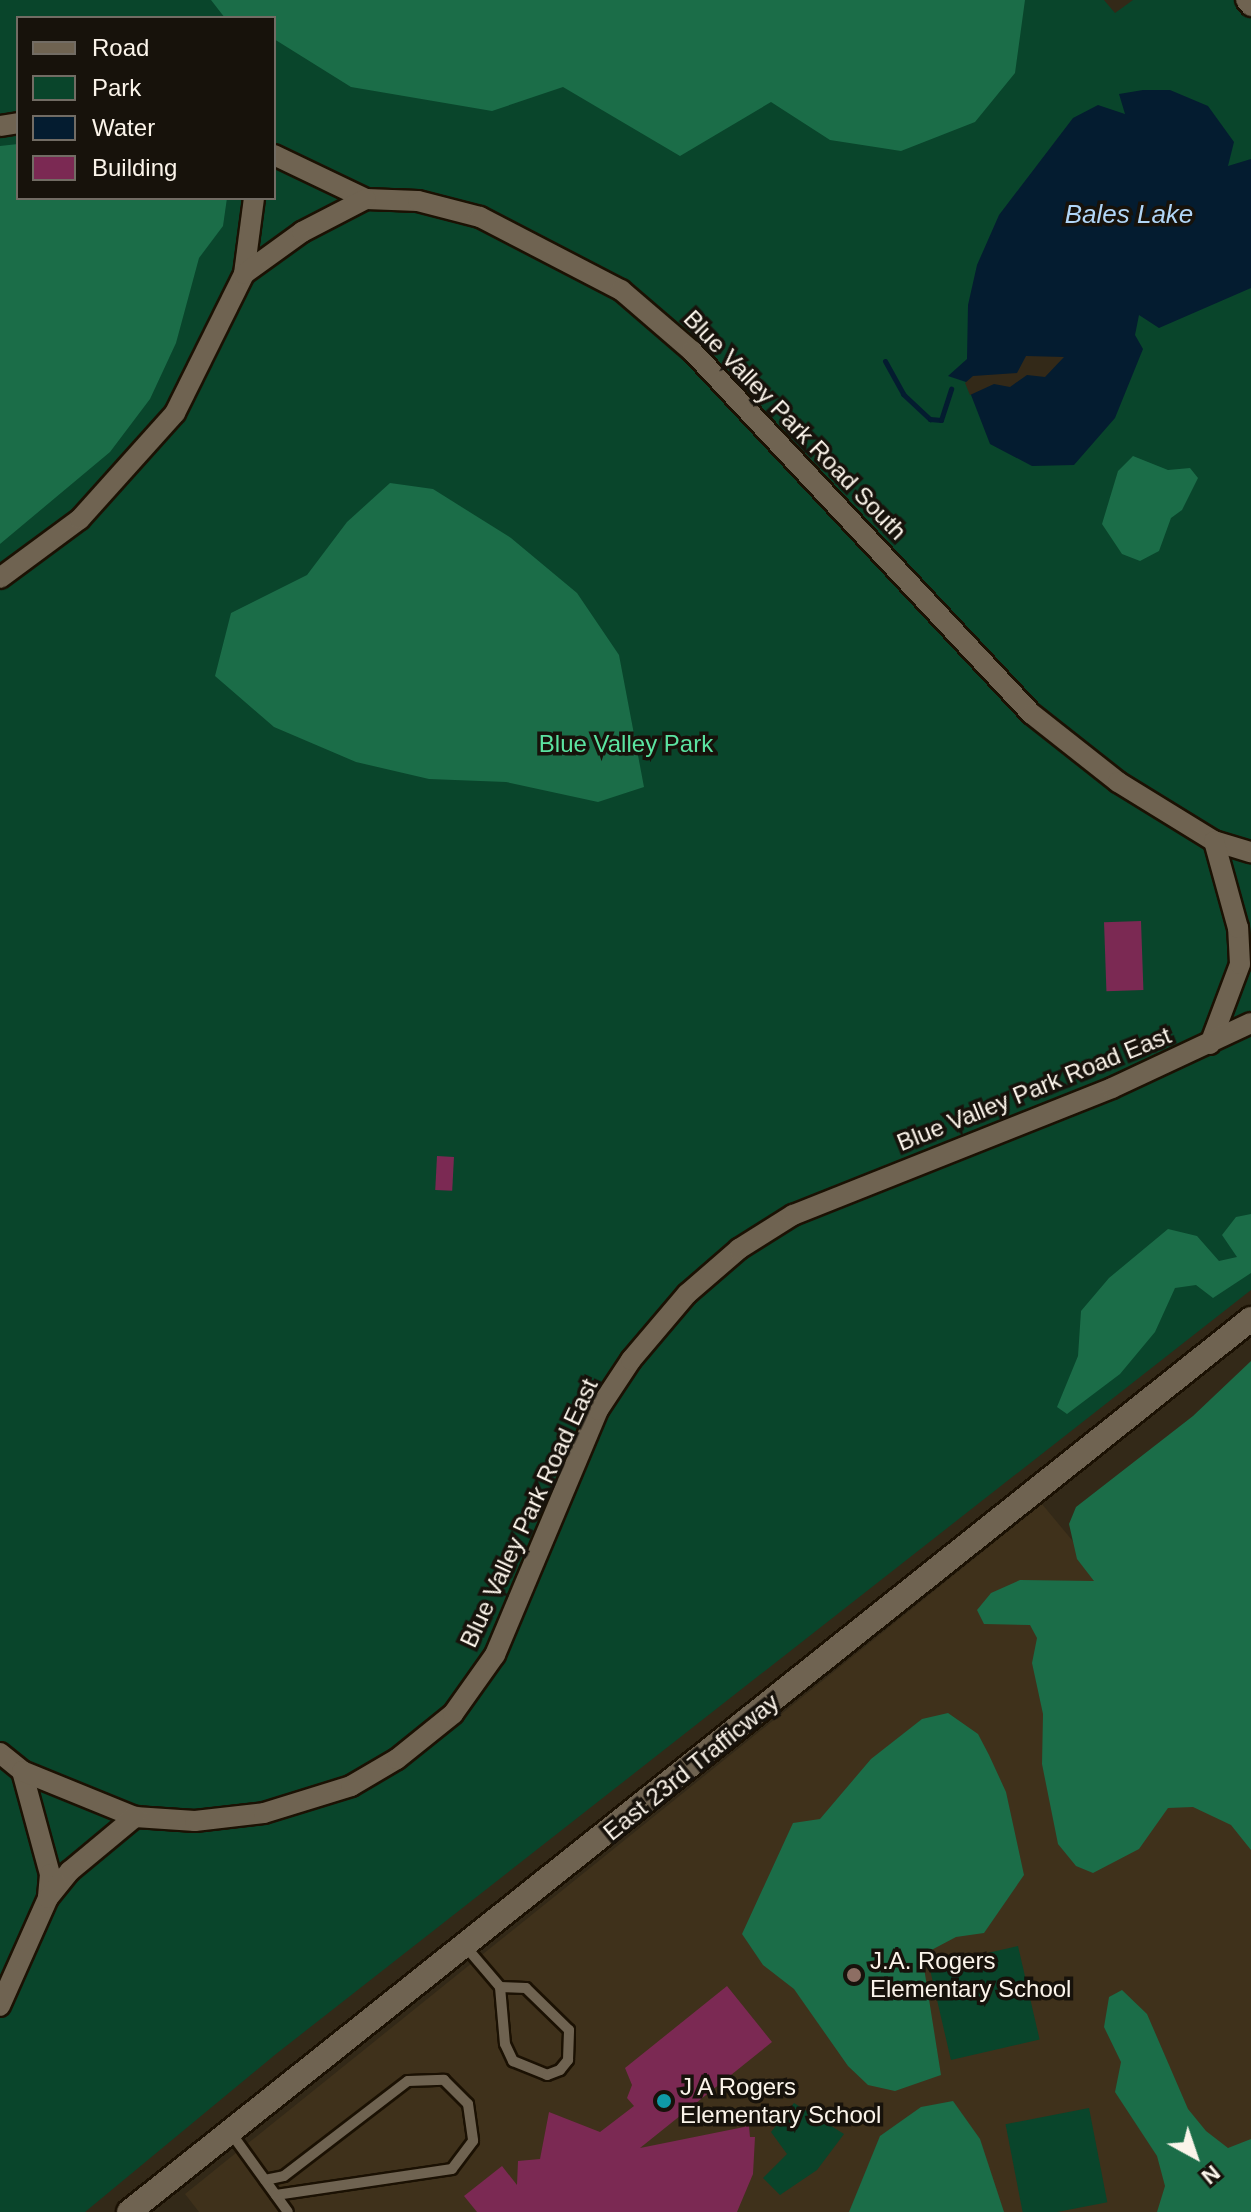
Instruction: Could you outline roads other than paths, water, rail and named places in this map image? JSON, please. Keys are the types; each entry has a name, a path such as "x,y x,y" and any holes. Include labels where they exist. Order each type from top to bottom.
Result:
{"main road":[{"name":"East 23rd Trafficway","path":"129,2212 466,1947 1251,1319"}],"street":[{"path":"1246,0 1251,6"},
{"name":"Blue Valley Park Road South","path":"276,156 366,199 418,201 480,217 621,290 692,351 1032,714 1118,782 1214,841 1251,852"},
{"path":"244,274 302,232 366,199"},
{"path":"0,578 80,519 175,413 244,274 254,200"},
{"path":"1210,1044 1240,964 1238,928 1214,841"},
{"name":"Blue Valley Park Road East","path":"0,1753 22,1771 135,1817 195,1821 264,1813 351,1786 453,1714 495,1655 598,1410 687,1294 739,1249 793,1215 1210,1044 1251,1023"},
{"path":"22,1771 50,1874 48,1898"},
{"path":"0,2006 48,1898 70,1871 135,1817"}],"lane":[{"path":"466,1947 500,1987 505,2044 513,2061 547,2075 560,2070 568,2060 569,2030 526,1988 500,1987"},
{"path":"265,2180 284,2176 408,2081 444,2080 468,2104 473,2141 452,2169 276,2195"},
{"path":"230,2132 288,2212"}],"water":[{"name":"Bales Lake","path":"1170,90 1208,106 1234,142 1228,166 1251,159 1251,288 1159,328 1139,315 1135,335 1143,349 1115,418 1074,465 1032,466 990,444 966,382 948,376 967,359 968,305 977,265 999,215 1073,118 1098,105 1125,114 1119,94"}],"waterway":[{"path":"885,361 903,394 930,419 941,420 951,389"}],"place":[{"name":"J.A. Rogers Elementary School","path":"854,1975"},
{"name":"J A Rogers Elementary School","path":"664,2101"}],"park label":[{"name":"Blue Valley Park","path":"626,744"}]}
